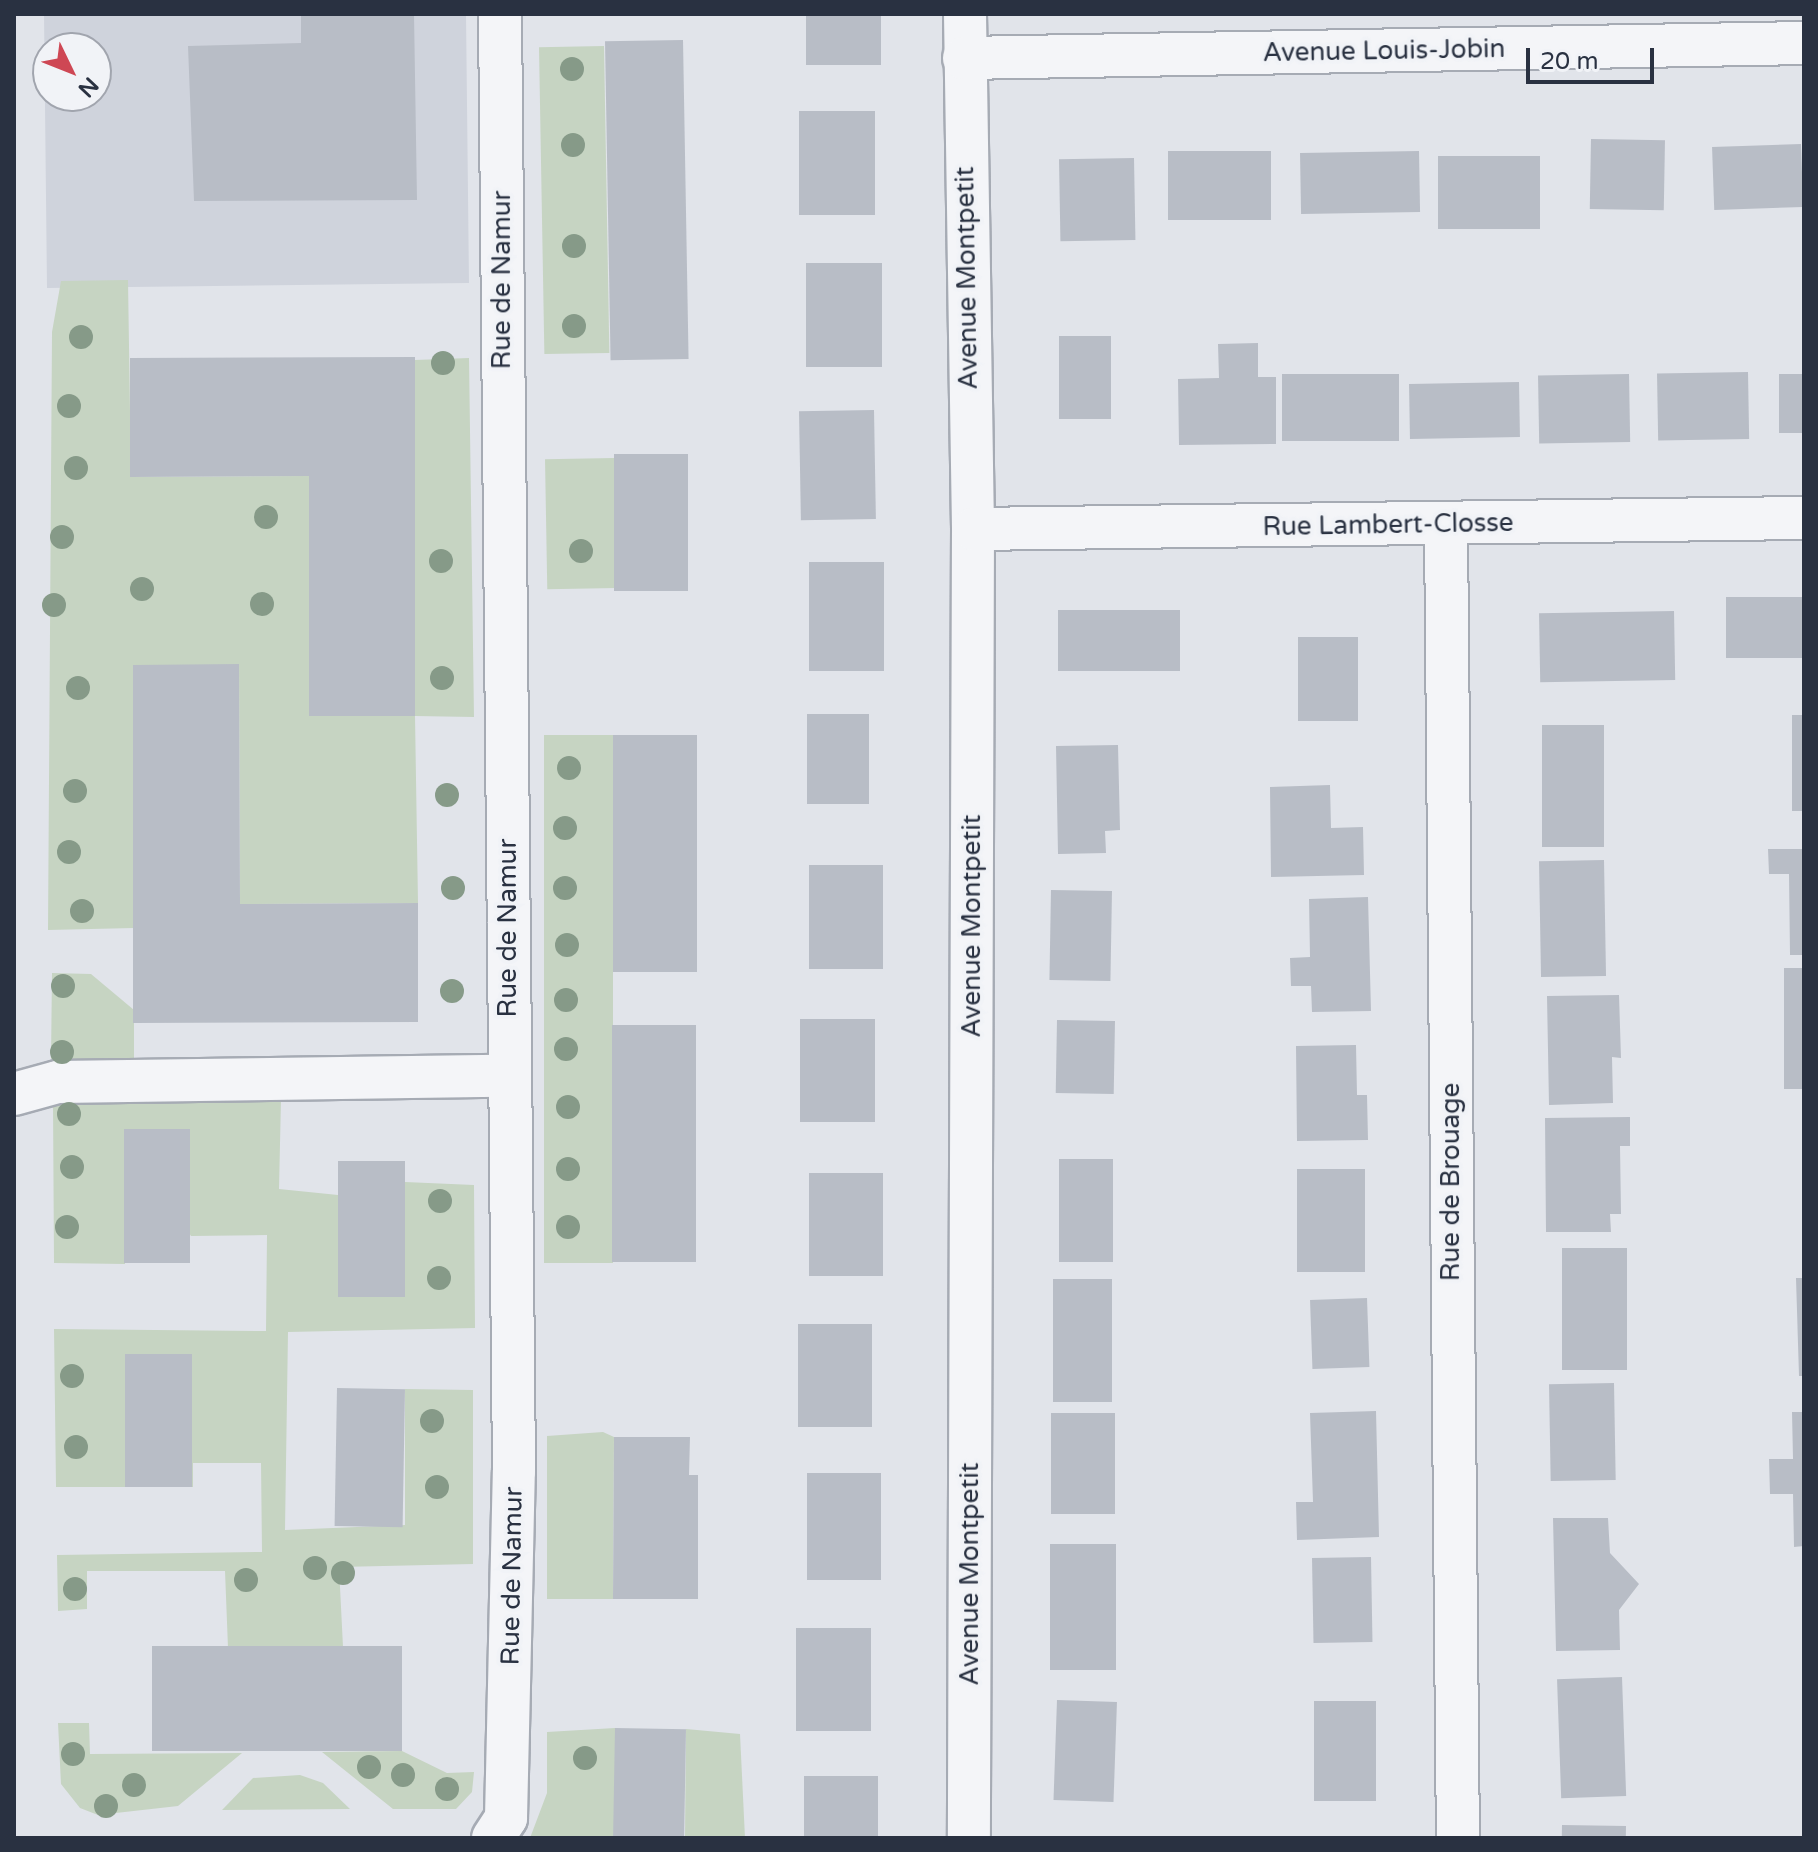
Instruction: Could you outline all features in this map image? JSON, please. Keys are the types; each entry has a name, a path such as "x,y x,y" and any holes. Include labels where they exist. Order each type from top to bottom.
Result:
{"street":[{"name":"Rue de Namur","path":"493,1838 506,1818 513,1519 500,14"},
{"name":"Avenue Montpetit","path":"965,14 973,529 969,1838"},
{"name":"Avenue Louis-Jobin","path":"964,58 1804,43"},
{"name":"Rue Lambert-Closse","path":"973,529 1446,526 1804,518"},
{"name":"Rue de Brouage","path":"1446,526 1458,1838"},
{"path":"14,1094 58,1082 509,1076"}],"shaded area":[{"path":"44,14 466,14 469,283 47,288 45,112 112,112 112,32 44,32"}],"green space":[{"path":"604,46 609,353 544,354 539,47"},
{"path":"128,280 131,477 309,476 309,716 415,715 415,360 469,358 474,717 415,716 418,903 240,904 239,665 133,665 134,928 48,930 52,332 61,281"},
{"path":"614,458 616,588 547,589 545,459"},
{"path":"544,735 613,735 613,1263 544,1263"},
{"path":"52,973 91,974 134,1010 134,1060 51,1059"},
{"path":"281,1099 279,1189 338,1195 338,1297 405,1297 405,1182 474,1185 475,1328 288,1332 285,1530 405,1525 405,1389 473,1390 473,1564 339,1567 343,1647 228,1648 225,1571 87,1571 87,1609 58,1611 57,1555 262,1552 261,1463 193,1463 193,1487 56,1487 54,1329 266,1331 267,1235 191,1236 124,1130 125,1264 54,1263 53,1103"},
{"path":"603,1432 614,1437 613,1599 547,1599 547,1436"},
{"path":"58,1723 89,1723 90,1754 242,1753 178,1806 98,1815 80,1808 61,1784"},
{"path":"615,1728 615,1838 530,1838 547,1793 547,1732"},
{"path":"686,1729 740,1734 745,1838 685,1838"},
{"path":"402,1751 447,1773 474,1772 472,1792 456,1809 393,1809 322,1752"},
{"path":"300,1775 323,1783 350,1809 222,1810 253,1778"}],"building":[{"path":"301,14 414,14 417,200 194,201 188,46 301,43"},
{"path":"806,14 881,14 881,65 806,65"},
{"path":"683,40 689,359 611,360 605,41"},
{"path":"799,111 875,111 875,215 799,215"},
{"path":"1591,139 1665,140 1664,210 1590,209"},
{"path":"1801,144 1803,207 1714,210 1712,147"},
{"path":"1168,151 1271,151 1271,220 1168,220"},
{"path":"1419,151 1420,212 1301,214 1300,153"},
{"path":"1438,156 1540,156 1540,229 1438,229"},
{"path":"1134,158 1135,240 1060,241 1059,159"},
{"path":"806,263 882,263 882,367 806,367"},
{"path":"1059,336 1111,336 1111,419 1059,419"},
{"path":"1258,343 1258,377 1276,377 1276,444 1179,445 1178,379 1219,378 1218,344"},
{"path":"415,357 415,716 309,716 309,476 130,477 130,358"},
{"path":"1748,372 1749,439 1658,441 1657,374"},
{"path":"1282,374 1399,374 1399,441 1282,441"},
{"path":"1629,374 1630,442 1539,444 1538,376"},
{"path":"1779,374 1804,374 1804,433 1779,433"},
{"path":"1519,382 1520,437 1410,439 1409,384"},
{"path":"874,410 876,519 801,520 799,411"},
{"path":"614,454 688,454 688,591 614,591"},
{"path":"809,562 884,562 884,671 809,671"},
{"path":"1726,597 1804,597 1804,658 1726,658"},
{"path":"1058,610 1180,610 1180,671 1058,671"},
{"path":"1674,611 1675,680 1540,682 1539,613"},
{"path":"1298,637 1358,637 1358,721 1298,721"},
{"path":"239,664 240,904 418,903 418,1022 133,1023 133,665"},
{"path":"807,714 869,714 869,804 807,804"},
{"path":"1792,715 1804,715 1804,811 1792,811"},
{"path":"1542,725 1604,725 1604,847 1542,847"},
{"path":"613,735 697,735 697,972 613,972"},
{"path":"1118,745 1120,830 1105,831 1106,853 1058,854 1056,746"},
{"path":"1330,785 1331,828 1363,827 1364,875 1271,877 1270,787"},
{"path":"1768,849 1804,849 1804,955 1790,955 1789,874 1769,874"},
{"path":"1604,860 1606,976 1541,977 1539,861"},
{"path":"809,865 883,865 883,969 809,969"},
{"path":"1051,890 1112,891 1110,981 1049,980"},
{"path":"1368,897 1371,1011 1312,1012 1311,986 1291,986 1290,958 1310,957 1309,899"},
{"path":"1784,968 1804,968 1804,1089 1784,1089"},
{"path":"1619,995 1621,1058 1612,1057 1613,1103 1549,1105 1547,996"},
{"path":"800,1019 875,1019 875,1122 800,1122"},
{"path":"1057,1020 1115,1021 1114,1094 1056,1093"},
{"path":"612,1025 696,1025 696,1262 612,1262"},
{"path":"1356,1045 1357,1095 1367,1095 1368,1140 1297,1141 1296,1046"},
{"path":"1630,1117 1630,1146 1620,1146 1621,1214 1610,1214 1611,1232 1546,1232 1545,1118"},
{"path":"124,1129 190,1129 190,1263 124,1263"},
{"path":"1059,1159 1113,1159 1113,1262 1059,1262"},
{"path":"338,1161 405,1161 405,1297 338,1297"},
{"path":"1297,1169 1365,1169 1365,1272 1297,1272"},
{"path":"809,1173 883,1173 883,1276 809,1276"},
{"path":"1562,1248 1627,1248 1627,1370 1562,1370"},
{"path":"1796,1278 1804,1278 1804,1376 1799,1376"},
{"path":"1053,1279 1112,1279 1112,1402 1053,1402"},
{"path":"1367,1298 1369,1367 1312,1369 1310,1300"},
{"path":"798,1324 872,1324 872,1427 798,1427"},
{"path":"125,1354 192,1354 192,1487 125,1487"},
{"path":"1614,1383 1616,1480 1551,1481 1549,1384"},
{"path":"337,1388 405,1389 403,1527 335,1526"},
{"path":"1376,1411 1379,1537 1297,1540 1296,1502 1313,1502 1310,1413"},
{"path":"1792,1412 1804,1412 1804,1546 1794,1547 1793,1494 1770,1494 1769,1459 1793,1459"},
{"path":"1051,1413 1115,1413 1115,1514 1051,1514"},
{"path":"614,1437 690,1437 689,1475 698,1475 698,1599 613,1599"},
{"path":"807,1473 881,1473 881,1580 807,1580"},
{"path":"1553,1518 1608,1518 1610,1553 1639,1584 1619,1610 1620,1650 1556,1651"},
{"path":"1050,1544 1116,1544 1116,1670 1050,1670"},
{"path":"1371,1557 1372,1642 1313,1643 1312,1558"},
{"path":"796,1628 871,1628 871,1731 796,1731"},
{"path":"152,1646 402,1646 402,1751 152,1751"},
{"path":"1622,1677 1626,1796 1561,1798 1557,1679"},
{"path":"1057,1700 1117,1702 1113,1802 1054,1800"},
{"path":"1314,1701 1376,1701 1376,1801 1314,1801"},
{"path":"615,1728 686,1729 684,1838 613,1838"},
{"path":"804,1776 878,1776 878,1838 804,1838"},
{"path":"1562,1825 1626,1826 1626,1838 1562,1838"}]}
